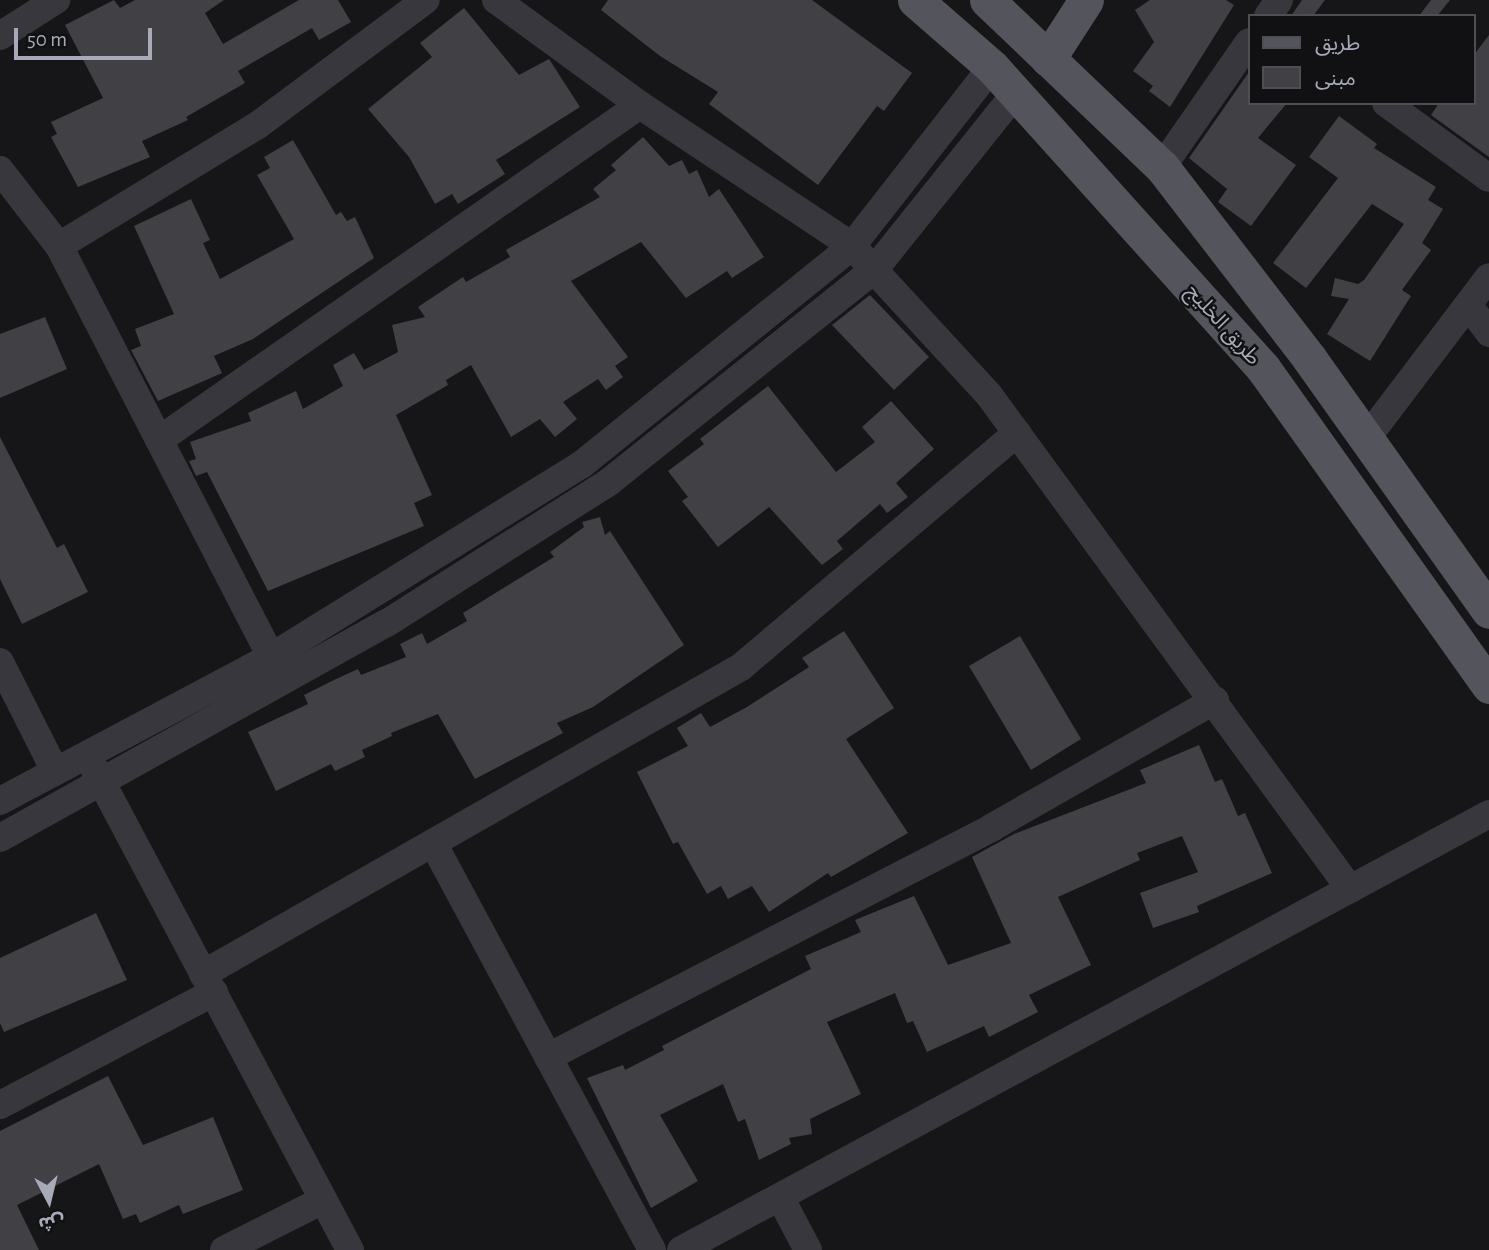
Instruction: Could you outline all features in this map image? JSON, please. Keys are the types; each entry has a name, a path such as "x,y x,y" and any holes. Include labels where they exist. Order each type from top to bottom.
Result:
{"main road":[{"name":"طريق الخليج","path":"915,0 992,67 1263,368 1489,686"},
{"path":"1048,59 1086,0"},
{"path":"1008,7 1048,59 1161,167 1367,439 1489,611"}],"street":[{"path":"0,36 56,0"},
{"path":"59,246 258,125 426,0"},
{"path":"496,0 640,105 852,246 989,395 1350,889"},
{"path":"1161,167 1248,43"},
{"path":"0,801 271,657 581,465 852,246 992,67"},
{"path":"0,838 387,622 609,482 874,270 1016,93"},
{"path":"159,440 640,105"},
{"path":"1389,105 1489,178"},
{"path":"0,170 59,246 271,657"},
{"path":"1367,439 1489,277"},
{"path":"1469,306 1489,333"},
{"path":"0,1105 209,983 433,843 741,667 1017,433"},
{"path":"0,662 55,771"},
{"path":"548,1057 991,828 1214,700"},
{"path":"87,754 350,1250"},
{"path":"681,1250 1489,814"},
{"path":"433,843 652,1250"},
{"path":"779,1197 808,1250"},
{"path":"224,1250 323,1200"}],"building":[{"path":"114,0 120,8 135,0 224,0 205,13 223,44 299,0 338,0 351,22 319,40 312,28 238,71 245,83 186,117 188,120 142,141 150,157 78,187 51,137 57,134 51,122 103,98 65,25"},
{"path":"608,0 812,0 912,73 884,111 877,106 818,185 709,104 718,92 660,56 601,10"},
{"path":"1150,0 1226,0 1234,5 1170,107 1149,91 1153,86 1133,71 1154,42 1135,10"},
{"path":"1302,0 1325,0 1314,14 1292,14"},
{"path":"1431,0 1450,0 1439,14 1420,14"},
{"path":"464,8 519,75 549,59 580,107 496,160 505,174 458,204 452,194 435,204 409,157 368,109 432,57 420,43"},
{"path":"1489,35 1489,157 1431,115 1438,105 1475,105 1475,53"},
{"path":"1248,73 1248,105 1285,105 1258,138 1296,165 1251,226 1218,202 1227,189 1189,158"},
{"path":"1339,116 1377,144 1374,148 1436,187 1428,200 1443,209 1422,243 1431,250 1402,290 1411,296 1370,361 1327,334 1349,299 1331,296 1335,278 1358,284 1364,280 1404,224 1372,204 1306,288 1273,263 1338,178 1309,157"},
{"path":"643,137 669,166 682,160 689,174 697,170 709,197 719,189 764,257 732,278 727,271 686,298 641,242 571,281 628,357 615,366 623,377 606,390 598,379 563,402 577,419 555,437 540,419 511,437 471,365 446,380 448,385 396,415 432,495 414,503 424,526 268,591 207,472 196,476 189,461 196,459 190,442 251,421 248,413 296,391 303,409 343,386 333,365 354,353 364,370 398,352 392,325 425,317 418,307 463,277 466,282 510,257 506,250 600,197 593,189 616,170 611,165"},
{"path":"293,140 336,215 341,212 347,221 355,217 374,258 253,339 214,356 222,373 158,401 131,350 141,346 135,329 174,314 134,226 191,199 210,240 203,243 220,279 294,239 257,175 270,168 264,157"},
{"path":"870,295 929,357 894,390 832,325"},
{"path":"45,317 67,369 0,398 0,334"},
{"path":"768,386 836,472 875,442 862,427 891,401 934,449 896,483 908,497 887,513 880,504 837,541 843,549 822,565 769,507 718,547 682,501 688,497 668,471 704,444 700,439"},
{"path":"0,437 57,548 64,544 88,592 22,624 0,579"},
{"path":"600,517 605,535 610,531 684,645 593,707 557,723 563,733 475,779 438,714 391,733 392,736 362,750 365,757 335,771 331,764 276,791 248,732 308,704 304,695 336,679 358,669 361,675 406,657 400,644 422,633 427,644 467,621 463,613 554,557 550,552 584,527 582,522"},
{"path":"844,631 894,708 846,739 908,833 831,877 828,873 769,912 752,886 728,899 721,886 707,894 678,842 673,844 637,772 688,746 677,728 701,713 710,727 747,707 809,667 802,658"},
{"path":"1020,636 1081,739 1031,770 969,666"},
{"path":"1199,745 1215,782 1222,779 1238,816 1245,813 1272,873 1197,906 1199,912 1153,928 1140,893 1198,872 1182,836 1137,853 1140,860 1058,897 1091,965 1029,995 1038,1012 989,1037 984,1026 927,1052 913,1021 907,1023 895,993 827,1022 861,1094 810,1119 812,1134 789,1138 791,1144 759,1160 745,1119 738,1122 723,1084 660,1115 698,1181 651,1208 587,1078 623,1065 625,1070 664,1050 662,1046 811,969 805,956 861,932 855,920 914,896 948,965 1011,943 972,857 1014,834 1146,783 1140,770"},
{"path":"96,913 127,980 4,1032 0,1023 0,958"},
{"path":"108,1076 143,1145 213,1117 243,1190 183,1214 179,1205 140,1223 136,1214 123,1219 99,1164 17,1205 39,1250 0,1250 0,1131"}]}
